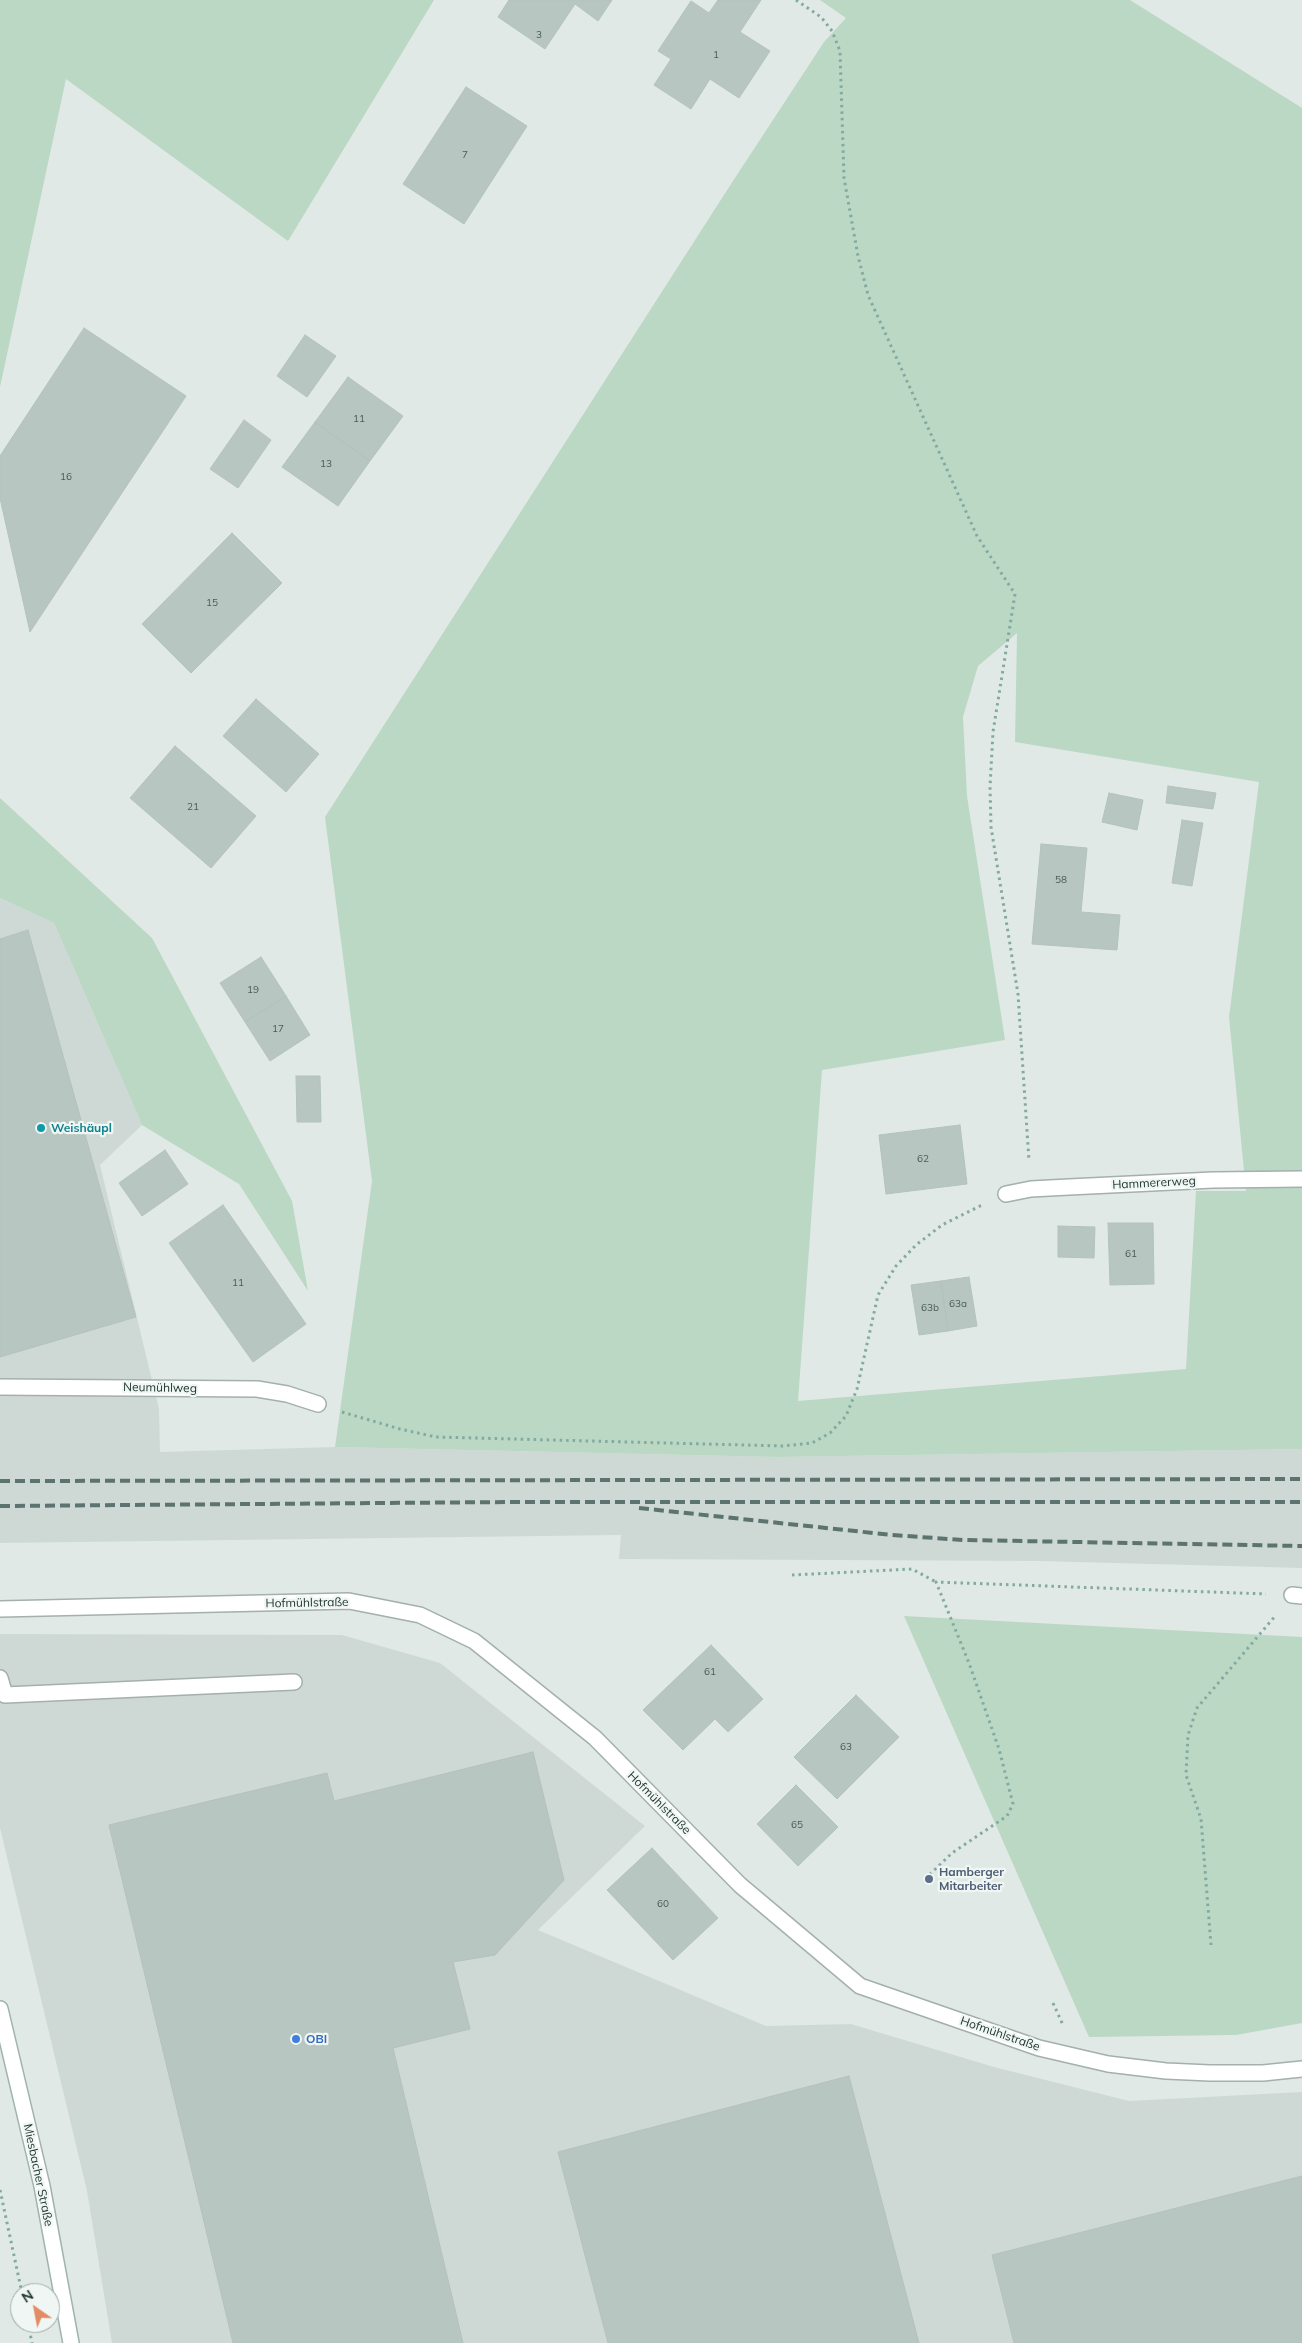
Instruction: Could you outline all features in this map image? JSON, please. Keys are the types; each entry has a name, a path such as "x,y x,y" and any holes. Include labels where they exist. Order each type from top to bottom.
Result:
{"street":[{"name":"Hammererweg","path":"1006,1194 1030,1189 1213,1180 1302,1179"},
{"name":"Neumühlweg","path":"0,1387 257,1389 287,1394 318,1404"},
{"name":"Hofmühlstraße","path":"0,1609 349,1601 420,1615 474,1641 595,1738 740,1885 860,1986 1039,2048 1108,2064 1166,2071 1210,2073 1263,2073 1302,2069"},
{"path":"0,1678 5,1695 294,1682"},
{"name":"Miesbacher Straße","path":"0,2008 42,2186 71,2343"}],"path":[{"path":"796,0 821,17 832,31 840,51 844,178 858,256 868,295 977,536 1015,594 993,732 990,787 991,827 1018,994 1030,1189"},
{"path":"318,1404 400,1429 436,1437 783,1446 812,1443 830,1433 846,1416 857,1389 878,1295 896,1266 916,1245 942,1224 1006,1194"},
{"path":"792,1576 912,1569 936,1582 1297,1596"},
{"path":"926,1879 952,1853 1007,1816 1014,1804 999,1749 975,1680 936,1582"},
{"path":"1211,1945 1201,1819 1186,1775 1188,1735 1196,1708 1258,1637"},
{"path":"0,2190 20,2283"}],"shaded area":[{"path":"0,898 54,923 142,1125 100,1165 159,1409 160,1452 335,1447 777,1457 1302,1449 1302,1568 1039,1561 619,1559 621,1535 0,1543"},
{"path":"0,1634 342,1635 440,1663 645,1826 538,1930 766,2026 851,2024 994,2067 1129,2101 1302,2092 1302,2343 112,2343 87,2191 0,1828"}],"green space":[{"path":"0,0 434,0 288,241 66,79 0,387"},
{"path":"820,0 1130,0 1302,108 1302,1449 777,1457 335,1447 372,1181 325,817 731,184 824,42 846,18","holes":["1017,633 1015,742 1259,782 1229,1017 1246,1191 1196,1191 1186,1369 798,1401 822,1070 1005,1040 967,796 963,717 978,666"]},
{"path":"0,798 152,938 292,1201 308,1291 239,1184 142,1125 54,923 0,898"},
{"path":"904,1616 1302,1637 1302,2023 1236,2035 1089,2037"}],"building":[{"path":"509,0 612,0 598,21 575,4 545,49 498,17"},
{"path":"718,0 761,0 740,32 770,51 739,98 710,79 691,109 654,85 671,59 658,51 691,1 709,13"},
{"path":"466,87 527,126 464,224 403,184"},
{"path":"84,328 186,396 30,632 0,498 0,456"},
{"path":"305,335 336,356 307,397 277,376"},
{"path":"348,377 403,416 370,461 315,422"},
{"path":"244,420 271,440 238,488 210,469"},
{"path":"315,422 370,461 338,506 282,467"},
{"path":"232,533 282,583 191,673 142,624"},
{"path":"256,699 319,754 286,792 223,736"},
{"path":"175,746 256,816 211,868 130,798"},
{"path":"1168,786 1216,793 1213,809 1166,803"},
{"path":"1109,793 1143,800 1137,830 1102,822"},
{"path":"1182,820 1203,823 1192,886 1172,883"},
{"path":"1041,844 1087,848 1081,912 1120,915 1117,950 1032,944"},
{"name":"Weishäupl","path":"28,930 136,1317 0,1357 0,939"},
{"path":"261,957 286,996 245,1022 220,983"},
{"path":"286,996 310,1035 270,1061 245,1022"},
{"path":"296,1076 320,1076 321,1122 297,1122"},
{"path":"960,1125 967,1184 886,1194 879,1135"},
{"path":"165,1150 188,1184 142,1216 119,1183"},
{"path":"223,1205 306,1324 253,1362 169,1243"},
{"path":"1108,1223 1153,1223 1154,1284 1110,1285"},
{"path":"1058,1226 1095,1227 1094,1258 1058,1257"},
{"path":"969,1277 977,1326 948,1331 941,1281"},
{"path":"941,1281 948,1331 919,1335 911,1285"},
{"path":"711,1645 763,1699 728,1732 715,1719 683,1750 643,1710"},
{"path":"856,1695 899,1737 837,1799 794,1757"},
{"name":"OBI","path":"533,1752 564,1880 495,1955 453,1962 470,2029 393,2048 463,2343 233,2343 109,1825 327,1773 334,1801"},
{"path":"796,1785 838,1827 798,1866 757,1824"},
{"path":"652,1848 718,1918 673,1960 607,1890"},
{"path":"849,2076 919,2343 608,2343 558,2152"},
{"path":"1302,2176 1302,2343 1014,2343 992,2255"}],"railway":[{"path":"0,1481 1302,1479"},
{"path":"0,1506 511,1502 1302,1502"},
{"path":"639,1508 892,1535 963,1540 1302,1546"}],"place":[{"name":"Weishäupl","path":"41,1128"},
{"name":"Hamberger Mitarbeiter","path":"929,1879"},
{"name":"OBI","path":"296,2039"}]}
